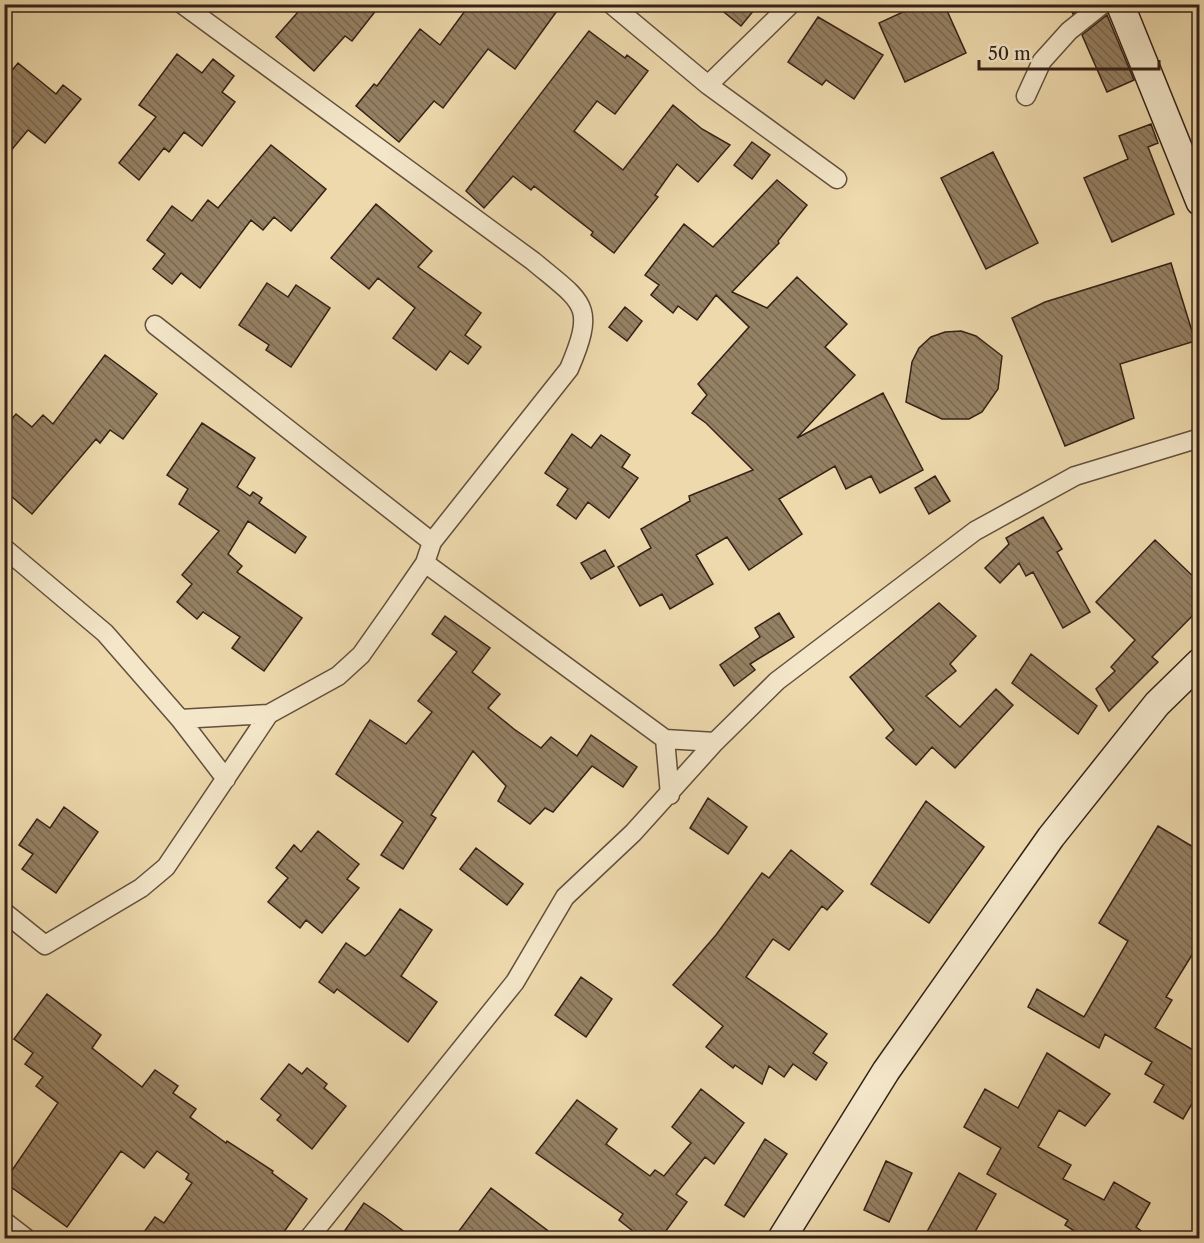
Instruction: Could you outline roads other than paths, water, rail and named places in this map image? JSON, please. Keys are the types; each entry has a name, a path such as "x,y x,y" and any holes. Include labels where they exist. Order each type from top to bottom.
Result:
{"street":[{"path":"180,719 269,714 338,676 361,655 425,563 432,542 569,369 581,341 585,320 578,298 533,261 182,4"},
{"path":"611,4 708,85 837,179"},
{"path":"708,85 790,4"},
{"path":"1026,96 1042,61 1069,31 1103,4"},
{"path":"1120,4 1200,202"},
{"path":"155,325 432,542"},
{"path":"309,1239 515,982 565,897 670,795 715,742 777,681 975,531 1075,476 1200,438"},
{"path":"4,548 105,633 180,719 226,779"},
{"path":"425,563 665,739 715,742"},
{"path":"782,1239 886,1071 1051,837 1157,704 1200,662"},
{"path":"4,912 45,945 131,893 166,867 269,714"},
{"path":"665,739 670,795"},
{"path":"4,1221 26,1239"}]}
